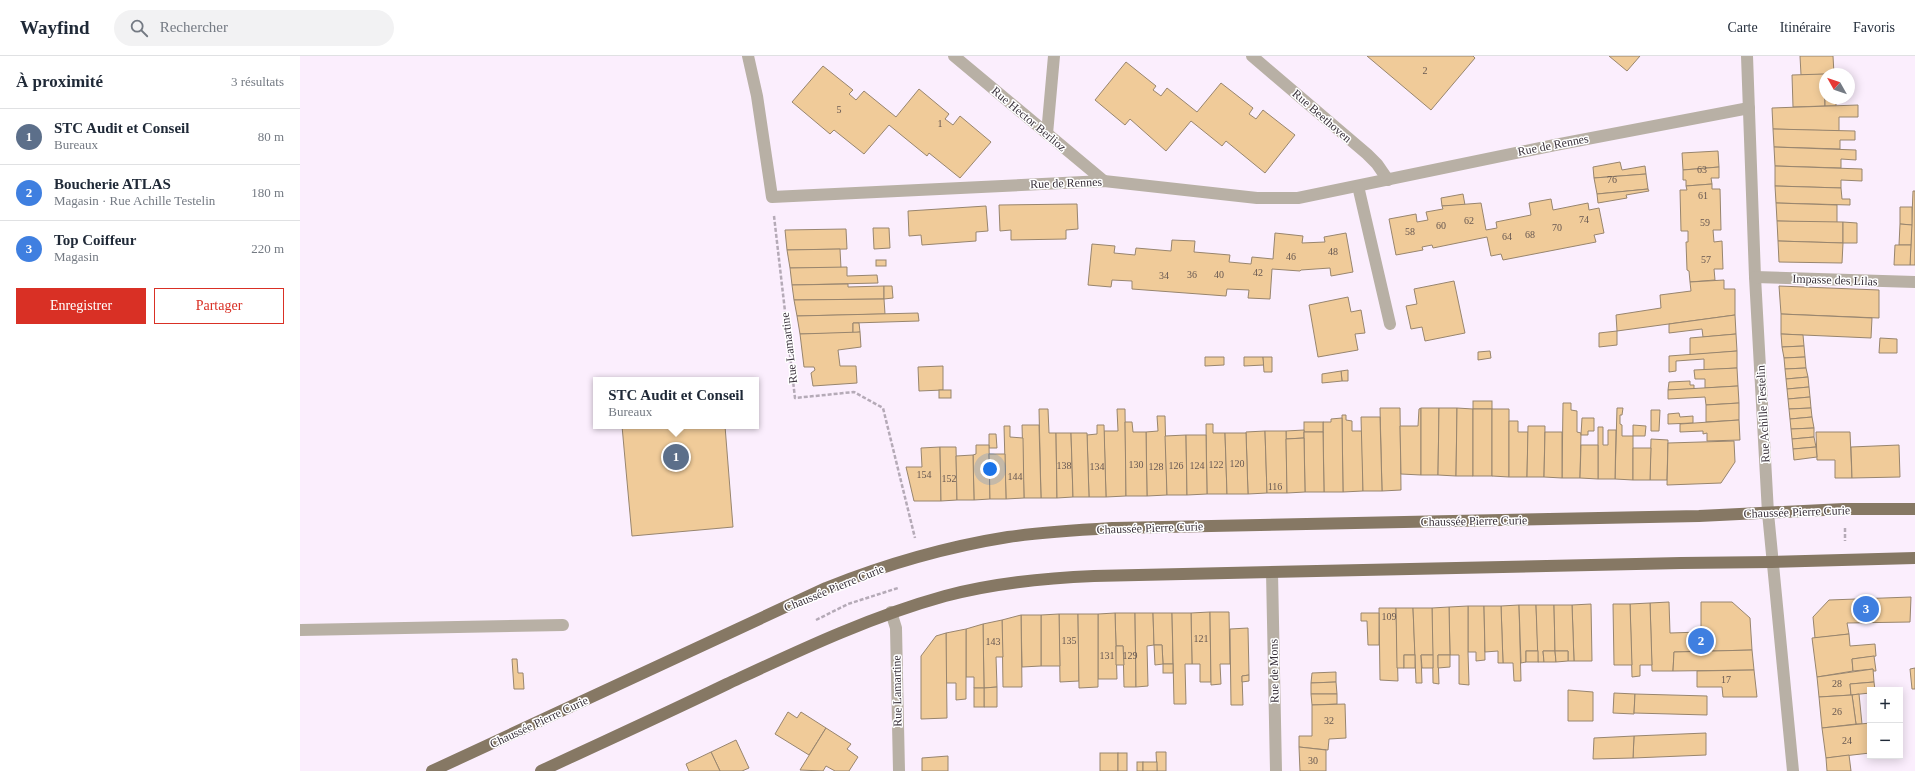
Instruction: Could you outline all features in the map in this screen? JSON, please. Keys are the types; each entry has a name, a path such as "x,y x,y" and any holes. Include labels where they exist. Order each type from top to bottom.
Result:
{"main road":[{"name":"Chaussée Pierre Curie","path":"432,771 826,588 868,571 919,556 1009,537 1114,528 1768,513 1844,509 1915,509"},
{"path":"541,771 818,641 891,612 960,592 1010,582 1051,577 1915,558"}],"street":[{"path":"748,56 757,96 772,197"},
{"name":"Rue Hector Berlioz","path":"954,56 1104,181"},
{"path":"1047,134 1054,56"},
{"name":"Rue Beethoven","path":"1252,56 1367,154 1377,164 1388,180"},
{"name":"Rue Achille Testelin","path":"1747,56 1755,277 1768,513 1793,771"},
{"name":"Rue de Rennes","path":"772,197 1104,181 1257,198 1298,198 1555,145 1749,108"},
{"path":"1358,186 1390,324"},
{"name":"Impasse des Lilas","path":"1755,277 1915,282"},
{"name":"Rue de Mons","path":"1272,572 1276,771"},
{"name":"Rue Lamartine","path":"891,612 896,628 899,771"},
{"path":"300,630 563,625"}],"path":[{"name":"Rue Lamartine","path":"772,197 795,398 854,392 883,408 919,556"},
{"path":"1844,509 1846,559"}],"building":[{"path":"1367,56 1473,56 1475,58 1431,110"},
{"path":"1609,56 1640,56 1627,71"},
{"path":"1800,56 1833,56 1834,68 1819,68 1819,74 1801,75"},
{"path":"1126,62 1156,86 1153,90 1161,96 1167,88 1197,112 1221,83 1253,108 1249,114 1256,119 1263,110 1295,135 1265,173 1226,141 1222,146 1191,121 1166,151 1130,119 1125,125 1095,100"},
{"path":"823,66 853,90 849,94 856,100 864,91 896,117 919,89 949,114 945,119 953,125 960,116 991,142 960,178 929,153 927,156 889,125 864,154 834,130 830,134 792,102"},
{"path":"1819,74 1819,104 1825,104 1825,106 1793,107 1792,75"},
{"path":"1825,104 1836,104 1836,106 1825,106"},
{"path":"1858,105 1858,117 1839,117 1839,131 1773,129 1772,108"},
{"path":"1773,129 1855,131 1855,140 1840,140 1840,149 1774,147"},
{"path":"1774,147 1856,150 1856,160 1841,159 1841,168 1775,166"},
{"path":"1718,151 1719,167 1683,170 1682,153"},
{"path":"1620,162 1622,170 1645,166 1646,174 1594,178 1593,167"},
{"path":"1775,166 1862,169 1862,181 1841,180 1841,188 1775,186"},
{"path":"1719,167 1719,178 1711,178 1712,184 1686,186 1686,180 1683,180 1683,170"},
{"path":"1646,174 1648,189 1597,194 1594,178"},
{"path":"1712,184 1712,189 1720,189 1721,230 1713,230 1714,242 1722,241 1723,269 1714,269 1715,280 1690,282 1689,271 1687,270 1686,242 1688,242 1688,231 1681,231 1680,190 1687,190 1686,186"},
{"path":"1775,186 1841,188 1842,199 1850,199 1850,205 1776,203"},
{"path":"1648,189 1649,191 1626,195 1627,198 1598,203 1597,194"},
{"path":"1913,191 1915,191 1915,265 1910,265"},
{"path":"1463,194 1465,205 1442,206 1441,198"},
{"path":"1551,199 1553,210 1588,203 1589,210 1599,208 1604,233 1594,235 1596,242 1503,260 1501,254 1491,256 1487,237 1433,248 1432,245 1422,247 1423,250 1396,255 1389,219 1416,214 1417,222 1428,220 1426,212 1443,209 1442,206 1481,203 1486,230 1497,228 1496,222 1531,215 1529,203"},
{"path":"1776,203 1837,205 1837,223 1777,221"},
{"path":"1077,204 1078,229 1066,230 1066,239 1011,240 1011,230 1000,231 999,205"},
{"path":"986,206 988,231 976,232 976,241 922,245 921,235 909,236 908,211"},
{"path":"1900,207 1912,207 1912,225 1900,224"},
{"path":"1777,221 1843,222 1843,243 1778,241"},
{"path":"1843,222 1857,223 1857,243 1843,243"},
{"path":"1900,224 1912,225 1911,245 1899,245"},
{"path":"873,228 889,228 890,248 874,249"},
{"path":"846,229 847,249 787,250 785,230"},
{"path":"1275,233 1303,236 1302,243 1325,242 1324,237 1346,233 1353,272 1331,276 1330,268 1300,271 1272,269 1270,299 1248,298 1249,290 1227,289 1226,296 1132,289 1132,281 1112,280 1111,287 1088,285 1092,244 1115,246 1114,253 1135,255 1136,248 1171,251 1172,240 1195,241 1194,252 1230,255 1229,262 1251,264 1252,257 1273,259"},
{"path":"1778,241 1843,243 1842,263 1779,262"},
{"path":"1895,245 1911,245 1910,265 1894,265"},
{"path":"840,249 841,268 790,268 787,250"},
{"path":"876,260 886,260 886,266 876,266"},
{"path":"847,267 847,276 877,275 878,283 792,285 790,268"},
{"path":"1724,280 1724,289 1735,289 1735,315 1617,331 1616,315 1661,308 1660,295 1691,291 1690,282"},
{"path":"1454,281 1465,333 1425,341 1422,327 1411,329 1406,306 1417,304 1414,289"},
{"path":"848,284 848,287 884,286 884,299 794,300 792,285"},
{"path":"884,286 892,286 893,298 884,299"},
{"path":"1779,286 1879,290 1879,318 1781,314"},
{"path":"1348,297 1351,312 1361,310 1365,333 1355,334 1358,350 1318,357 1309,305"},
{"path":"884,299 885,314 797,316 794,300"},
{"path":"918,313 919,321 853,323 853,333 800,334 797,316"},
{"path":"1781,314 1872,318 1871,338 1781,334"},
{"path":"1735,315 1736,334 1703,337 1702,329 1669,333 1669,324"},
{"path":"853,323 859,323 860,332 853,333"},
{"path":"1617,331 1617,345 1599,347 1599,333"},
{"path":"860,332 861,347 838,350 840,366 856,366 857,383 813,386 811,373 815,370 814,367 804,367 800,334"},
{"path":"1736,334 1737,351 1690,355 1690,338"},
{"path":"1781,334 1803,335 1804,346 1782,347"},
{"path":"1880,338 1897,339 1897,353 1879,353"},
{"path":"1804,346 1805,357 1784,358 1782,347"},
{"path":"1490,351 1491,358 1478,360 1478,352"},
{"path":"1737,351 1737,368 1704,370 1704,359 1676,361 1676,371 1669,372 1669,356"},
{"path":"1205,357 1224,357 1224,365 1205,366"},
{"path":"1244,357 1263,357 1264,365 1244,366"},
{"path":"1263,357 1272,357 1272,372 1264,372"},
{"path":"1805,357 1806,368 1785,369 1784,358"},
{"path":"943,366 943,390 919,391 918,367"},
{"path":"1737,368 1738,386 1705,388 1705,379 1695,379 1694,370"},
{"path":"1806,368 1808,377 1786,379 1785,369"},
{"path":"1348,370 1348,381 1342,381 1341,371"},
{"path":"1341,371 1342,381 1322,383 1322,374"},
{"path":"1808,377 1809,387 1787,389 1786,379"},
{"path":"1690,381 1690,385 1694,385 1694,389 1668,390 1669,382"},
{"path":"1738,386 1739,403 1706,405 1705,397 1668,399 1668,390"},
{"path":"1809,387 1810,397 1788,399 1787,389"},
{"path":"939,390 951,390 951,398 939,398"},
{"path":"1810,397 1811,408 1789,409 1788,399"},
{"path":"1473,401 1492,401 1492,409 1473,409"},
{"path":"1563,403 1571,403 1571,410 1577,411 1577,432 1581,433 1580,478 1562,478"},
{"path":"1739,403 1739,420 1706,422 1706,405"},
{"path":"1380,408 1400,408 1401,490 1382,491"},
{"path":"1421,408 1421,475 1401,474 1400,426 1418,426 1419,409"},
{"path":"1421,408 1439,408 1438,475 1421,475"},
{"path":"1439,408 1457,408 1456,476 1438,475"},
{"path":"1457,408 1473,409 1473,476 1456,476"},
{"path":"1617,408 1623,408 1622,415 1620,415 1622,436 1633,436 1633,480 1615,479"},
{"path":"1811,408 1812,417 1790,419 1789,409"},
{"path":"1039,409 1048,409 1049,433 1056,433 1057,498 1041,498"},
{"path":"1117,409 1125,409 1126,496 1106,497 1104,431 1118,431"},
{"path":"1473,409 1492,409 1492,476 1473,476"},
{"path":"1492,409 1509,409 1509,477 1492,476"},
{"path":"1651,410 1660,410 1659,431 1651,431"},
{"path":"1679,413 1680,417 1693,416 1693,423 1668,424 1668,414"},
{"path":"1342,415 1346,415 1346,420 1352,421 1352,431 1362,431 1363,491 1343,492"},
{"path":"1157,416 1165,416 1167,495 1147,496 1146,432 1158,431"},
{"path":"1361,417 1380,417 1382,491 1363,491"},
{"path":"1812,417 1814,428 1791,429 1790,419"},
{"path":"1342,418 1343,492 1324,492 1323,422 1331,422 1331,419"},
{"path":"1582,418 1594,418 1594,431 1588,431 1588,435 1581,435"},
{"path":"1739,420 1740,440 1707,441 1707,433 1703,434 1703,431 1680,432 1680,424"},
{"path":"1509,421 1518,421 1518,432 1528,432 1527,477 1509,477"},
{"path":"1125,422 1132,422 1133,432 1146,432 1147,496 1126,496"},
{"path":"1304,422 1323,422 1323,432 1304,432"},
{"path":"1206,424 1213,424 1213,433 1225,433 1227,494 1207,494"},
{"path":"1022,425 1039,425 1041,498 1024,498"},
{"path":"1097,425 1104,425 1106,497 1089,497 1087,435 1097,434"},
{"path":"1633,425 1646,426 1645,436 1633,436"},
{"path":"1004,426 1010,426 1010,437 1023,438 1024,498 1006,499"},
{"path":"1528,426 1545,426 1544,477 1527,477"},
{"path":"1598,427 1603,427 1603,445 1608,445 1608,430 1616,430 1615,479 1598,479"},
{"path":"1814,428 1814,437 1792,439 1791,429"},
{"path":"622,429 725,429 733,527 632,536"},
{"path":"1304,430 1304,438 1286,439 1286,431"},
{"path":"1265,431 1267,493 1248,494 1246,432"},
{"path":"1265,431 1286,431 1287,493 1267,493"},
{"path":"1304,432 1323,432 1324,492 1305,492"},
{"path":"1545,432 1562,432 1562,478 1544,477"},
{"path":"1816,432 1850,432 1852,478 1835,478 1835,460 1817,460"},
{"path":"1056,433 1071,433 1073,497 1057,498"},
{"path":"1071,433 1087,433 1089,497 1073,497"},
{"path":"1225,433 1246,433 1248,494 1227,494"},
{"path":"989,434 996,434 997,448 989,448"},
{"path":"1186,435 1187,495 1167,495 1165,436"},
{"path":"1186,435 1206,435 1207,494 1187,495"},
{"path":"1814,437 1816,447 1793,449 1792,439"},
{"path":"1304,438 1305,492 1287,493 1286,439"},
{"path":"1651,439 1668,440 1667,480 1650,480"},
{"path":"1734,441 1735,462 1721,483 1667,485 1668,443"},
{"path":"976,445 989,445 990,499 974,500 973,455 976,454"},
{"path":"1581,445 1598,445 1598,479 1580,478"},
{"path":"1899,445 1900,477 1852,478 1851,447"},
{"path":"940,447 941,501 914,501 906,467 922,467 921,448"},
{"path":"940,447 956,447 957,500 941,501"},
{"path":"1816,447 1817,457 1794,460 1793,449"},
{"path":"1633,448 1651,448 1650,480 1633,480"},
{"path":"989,454 1005,454 1006,499 990,499"},
{"path":"973,455 974,500 957,500 956,456"},
{"path":"1911,597 1910,622 1847,623 1849,634 1815,638 1813,617 1829,600"},
{"path":"1669,602 1670,633 1701,632 1701,602 1732,602 1750,618 1752,650 1674,652 1673,671 1652,671 1650,603"},
{"path":"1650,603 1652,665 1640,665 1640,676 1632,677 1630,604"},
{"path":"1591,604 1592,661 1574,661 1572,605"},
{"path":"1613,604 1630,604 1632,665 1614,665"},
{"path":"1519,605 1521,681 1514,681 1513,663 1503,663 1501,606"},
{"path":"1519,605 1536,605 1538,651 1526,651 1526,662 1521,663"},
{"path":"1536,605 1554,605 1555,651 1543,651 1544,662 1538,662"},
{"path":"1554,605 1572,605 1574,661 1568,661 1568,651 1555,651"},
{"path":"1468,606 1484,606 1485,660 1476,661 1476,652 1468,652"},
{"path":"1468,606 1469,685 1459,684 1459,655 1450,655 1449,607"},
{"path":"1484,606 1501,606 1503,663 1498,663 1498,651 1485,652"},
{"path":"1449,607 1450,655 1438,655 1439,684 1433,683 1432,608"},
{"path":"1379,608 1396,608 1398,681 1380,680"},
{"path":"1396,608 1413,608 1415,655 1404,655 1404,668 1397,668"},
{"path":"1413,608 1432,608 1433,655 1421,655 1422,683 1416,683"},
{"path":"1210,612 1211,682 1200,682 1200,664 1192,664 1191,613"},
{"path":"1210,612 1229,612 1230,664 1220,664 1221,684 1211,685"},
{"path":"1115,613 1135,613 1136,687 1124,687 1123,646 1116,646"},
{"path":"1115,613 1117,679 1098,679 1098,614"},
{"path":"1135,613 1153,613 1154,645 1147,646 1148,686 1136,687"},
{"path":"1153,613 1172,613 1173,664 1163,664 1162,645 1154,645"},
{"path":"1172,613 1191,613 1192,664 1185,664 1186,704 1174,704"},
{"path":"1361,613 1379,613 1379,645 1368,645 1367,621 1361,621"},
{"path":"1059,614 1078,614 1079,681 1060,682"},
{"path":"1059,614 1060,666 1041,666 1041,615"},
{"path":"1078,614 1098,614 1098,687 1079,688"},
{"path":"1021,615 1041,615 1041,666 1022,667"},
{"path":"1021,615 1022,687 1003,687 1002,620"},
{"path":"1002,620 1003,657 996,657 997,687 984,688 983,624"},
{"path":"983,624 984,688 974,688 974,677 966,677 966,629"},
{"path":"1248,628 1249,675 1242,676 1243,705 1231,705 1230,629"},
{"path":"966,629 966,699 956,700 956,683 946,683 946,633"},
{"path":"946,633 947,718 921,719 921,656 936,636"},
{"path":"1849,634 1850,646 1875,644 1876,656 1852,659 1853,671 1817,677 1812,638"},
{"path":"1154,645 1162,645 1163,664 1155,665"},
{"path":"1116,646 1123,646 1124,665 1116,665"},
{"path":"1752,650 1754,670 1673,671 1674,652"},
{"path":"1526,651 1538,651 1538,662 1526,662"},
{"path":"1543,651 1555,651 1556,662 1544,662"},
{"path":"1555,651 1568,651 1568,661 1556,662"},
{"path":"1404,655 1415,655 1415,668 1404,668"},
{"path":"1421,655 1433,655 1433,668 1422,668"},
{"path":"1438,655 1450,655 1450,667 1438,668"},
{"path":"1874,656 1876,671 1873,671 1873,669 1853,671 1852,659"},
{"path":"512,659 517,659 518,673 523,673 524,689 514,689"},
{"path":"1163,664 1173,664 1173,673 1163,673"},
{"path":"1915,668 1915,689 1912,689 1910,669"},
{"path":"1873,669 1874,682 1850,684 1851,695 1819,697 1817,677"},
{"path":"1754,670 1757,697 1723,697 1722,687 1697,687 1697,671"},
{"path":"1336,672 1336,682 1311,683 1312,673"},
{"path":"1249,675 1249,681 1242,682 1242,676"},
{"path":"1336,682 1337,694 1311,694 1311,683"},
{"path":"1874,682 1875,687 1867,687 1867,693 1851,695 1850,684"},
{"path":"997,687 997,707 984,707 984,688"},
{"path":"974,688 984,688 984,707 974,707"},
{"path":"1568,690 1593,692 1593,721 1568,721"},
{"path":"1614,693 1635,694 1634,714 1613,713"},
{"path":"1311,694 1337,694 1337,704 1312,705"},
{"path":"1635,694 1707,696 1707,715 1634,713"},
{"path":"1859,694 1862,724 1856,724 1852,695"},
{"path":"1852,695 1856,724 1822,728 1819,697"},
{"path":"1345,704 1346,738 1329,739 1328,750 1299,747 1299,736 1312,736 1312,705"},
{"path":"788,712 797,718 801,712 826,728 809,755 775,734"},
{"path":"1867,723 1867,753 1826,758 1822,728"},
{"path":"826,728 851,744 847,749 858,757 849,771 835,771 826,766 823,771 800,770"},
{"path":"1706,733 1706,755 1633,758 1634,736"},
{"path":"1634,736 1633,758 1593,759 1594,738"},
{"path":"736,740 749,768 742,771 720,771 711,752"},
{"path":"1299,747 1326,750 1326,771 1300,771"},
{"path":"711,752 720,771 689,771 686,764"},
{"path":"1156,752 1166,752 1166,771 1157,771"},
{"path":"1100,753 1118,753 1118,771 1100,771"},
{"path":"1118,753 1127,753 1127,771 1118,771"},
{"path":"1849,755 1851,771 1827,771 1826,758"},
{"path":"948,756 948,771 922,771 922,758"},
{"path":"1137,762 1143,762 1143,771 1137,771"},
{"path":"1143,762 1157,762 1157,771 1143,771"}],"place":[{"name":"STC Audit et Conseil","path":"676,457"},
{"name":"Top Coiffeur","path":"1866,609"},
{"name":"Boucherie ATLAS","path":"1701,641"}]}
